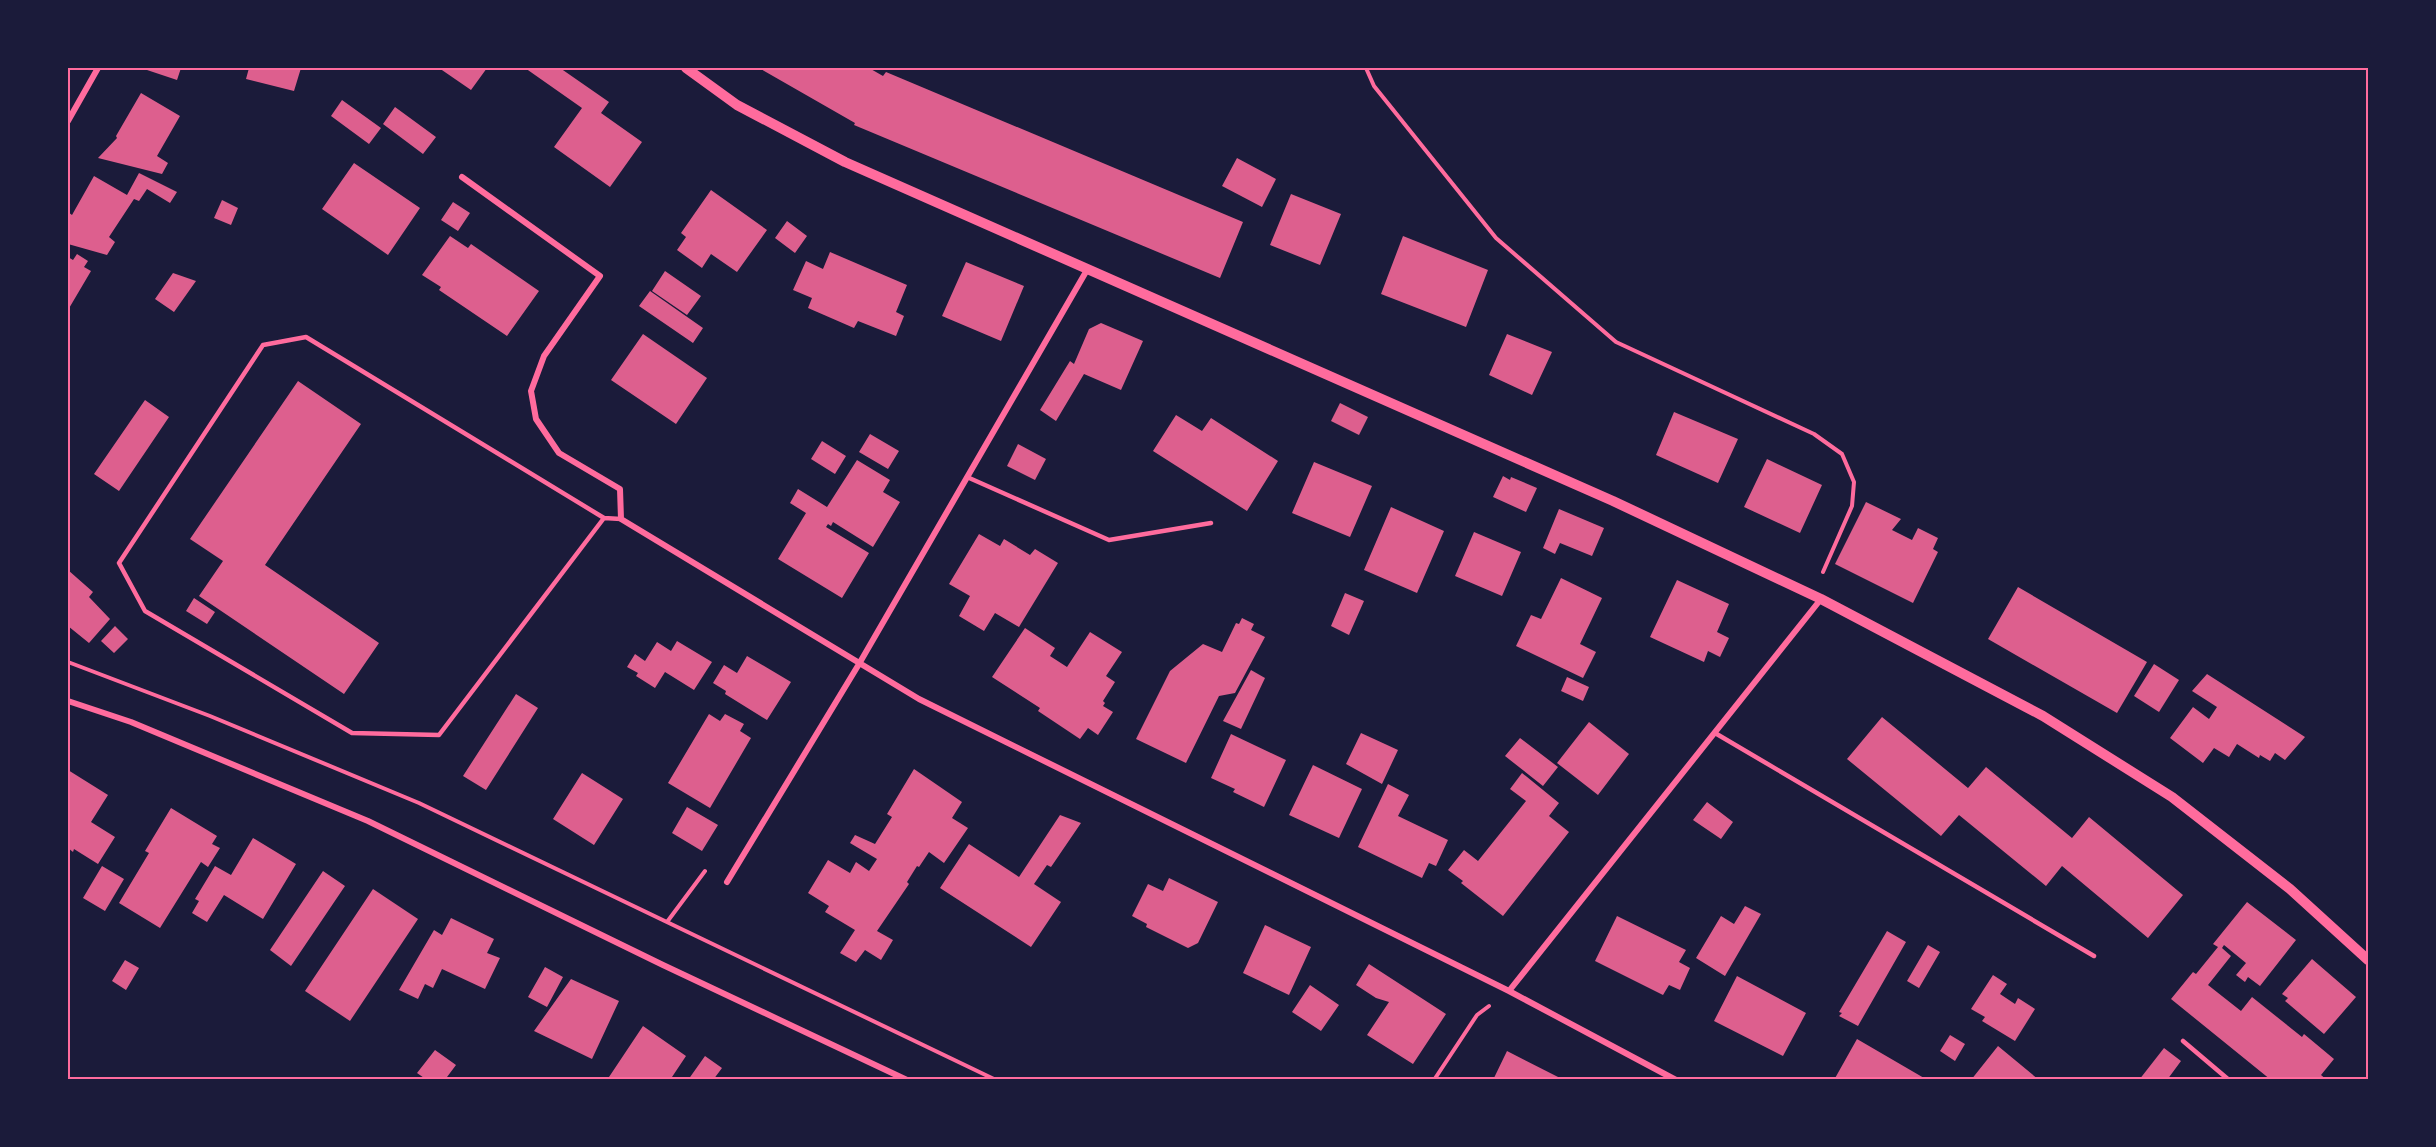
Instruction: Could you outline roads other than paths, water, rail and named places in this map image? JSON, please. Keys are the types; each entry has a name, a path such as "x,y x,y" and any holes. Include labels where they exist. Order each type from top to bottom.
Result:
{"street":[{"path":"68,121 98,68"},
{"path":"686,68 737,105 845,162 1613,501 1821,599 2043,716 2172,797 2290,889 2368,960"},
{"path":"462,177 600,276 544,356 531,391 536,419 559,453 620,489 621,519 919,699 1509,992 1676,1080"},
{"path":"727,882 859,664 1088,270"},
{"path":"1509,992 1821,599"},
{"path":"68,701 131,722 368,821 663,965 907,1080"}],"lane":[{"path":"604,518 439,735 352,733 145,611 119,563 263,345 306,337 604,518 621,519"},
{"path":"967,477 1109,540 1211,523"},
{"path":"1715,733 2094,956"},
{"path":"2182,1041 2229,1080"}]}
